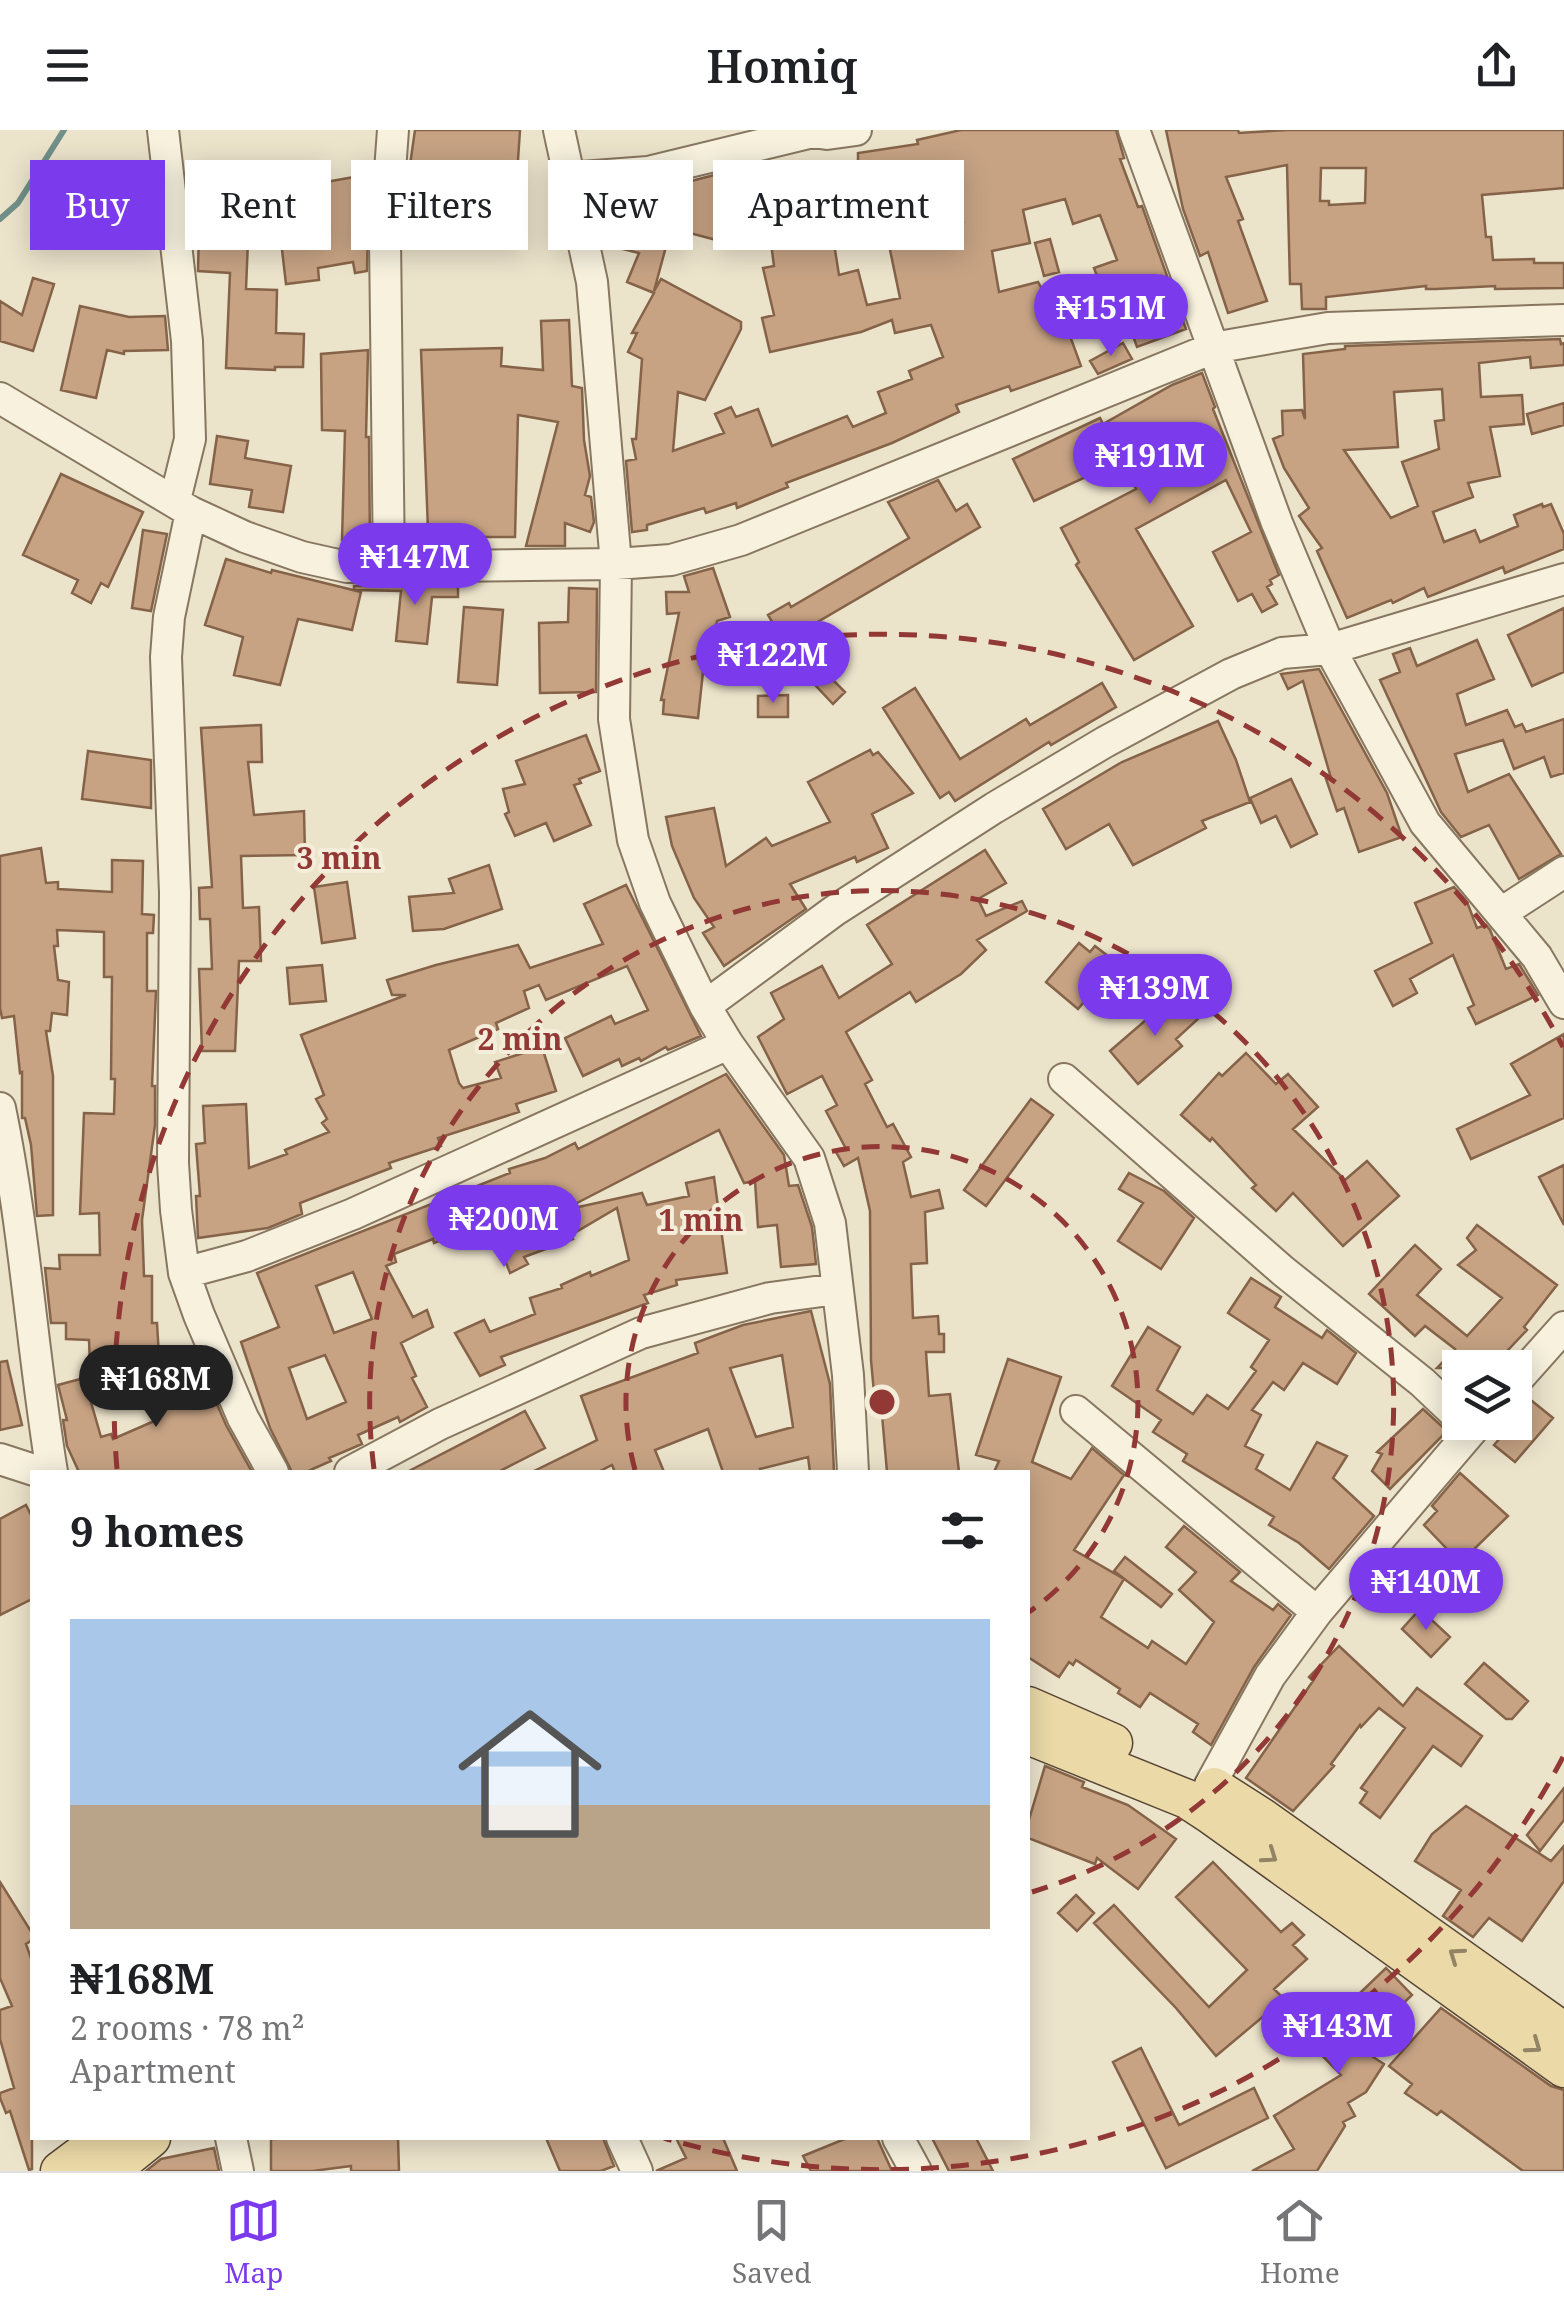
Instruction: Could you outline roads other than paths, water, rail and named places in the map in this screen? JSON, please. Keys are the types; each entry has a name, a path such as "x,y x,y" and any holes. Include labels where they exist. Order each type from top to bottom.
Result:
{"main road":[{"path":"1030,1707 1210,1784 1564,2032"},
{"path":"1030,1737 1186,1800 1210,1814 1564,2068"},
{"path":"60,2171 101,2140"},
{"path":"110,2171 149,2140"}],"street":[{"path":"162,130 188,342 190,440 166,657 175,894 173,1163 184,1273 243,1418 272,1470"},
{"path":"389,568 385,238 392,130"},
{"path":"559,130 565,160"},
{"path":"693,161 812,131 827,134 856,130"},
{"path":"1134,130 1277,523 1330,648 1425,823 1537,958 1564,1003"},
{"path":"585,250 592,282 616,564 615,708 633,840 655,903 705,1006 809,1158 830,1223 848,1375 853,1470"},
{"path":"5,410 245,538 302,557 347,567 389,568 616,564 671,560 740,540 1214,348 1328,328 1564,320"},
{"path":"705,1006 828,916 994,808 1104,742 1231,674 1282,653 1330,648 1564,578"},
{"path":"1501,913 1564,872"},
{"path":"184,1273 247,1256 353,1214 728,1044"},
{"path":"1064,1079 1283,1270 1442,1399"},
{"path":"0,1108 17,1188 37,1383 52,1470"},
{"path":"354,1470 440,1424 641,1333 770,1298 837,1288"},
{"path":"1532,1363 1564,1327"},
{"path":"1076,1411 1316,1612"},
{"path":"1210,1784 1270,1676 1316,1612 1455,1440"},
{"path":"0,1459 34,1470"},
{"path":"231,2140 238,2171"},
{"path":"623,2140 637,2171"},
{"path":"899,2140 916,2171"}],"waterway":[{"path":"0,219 18,203 64,130"}]}
